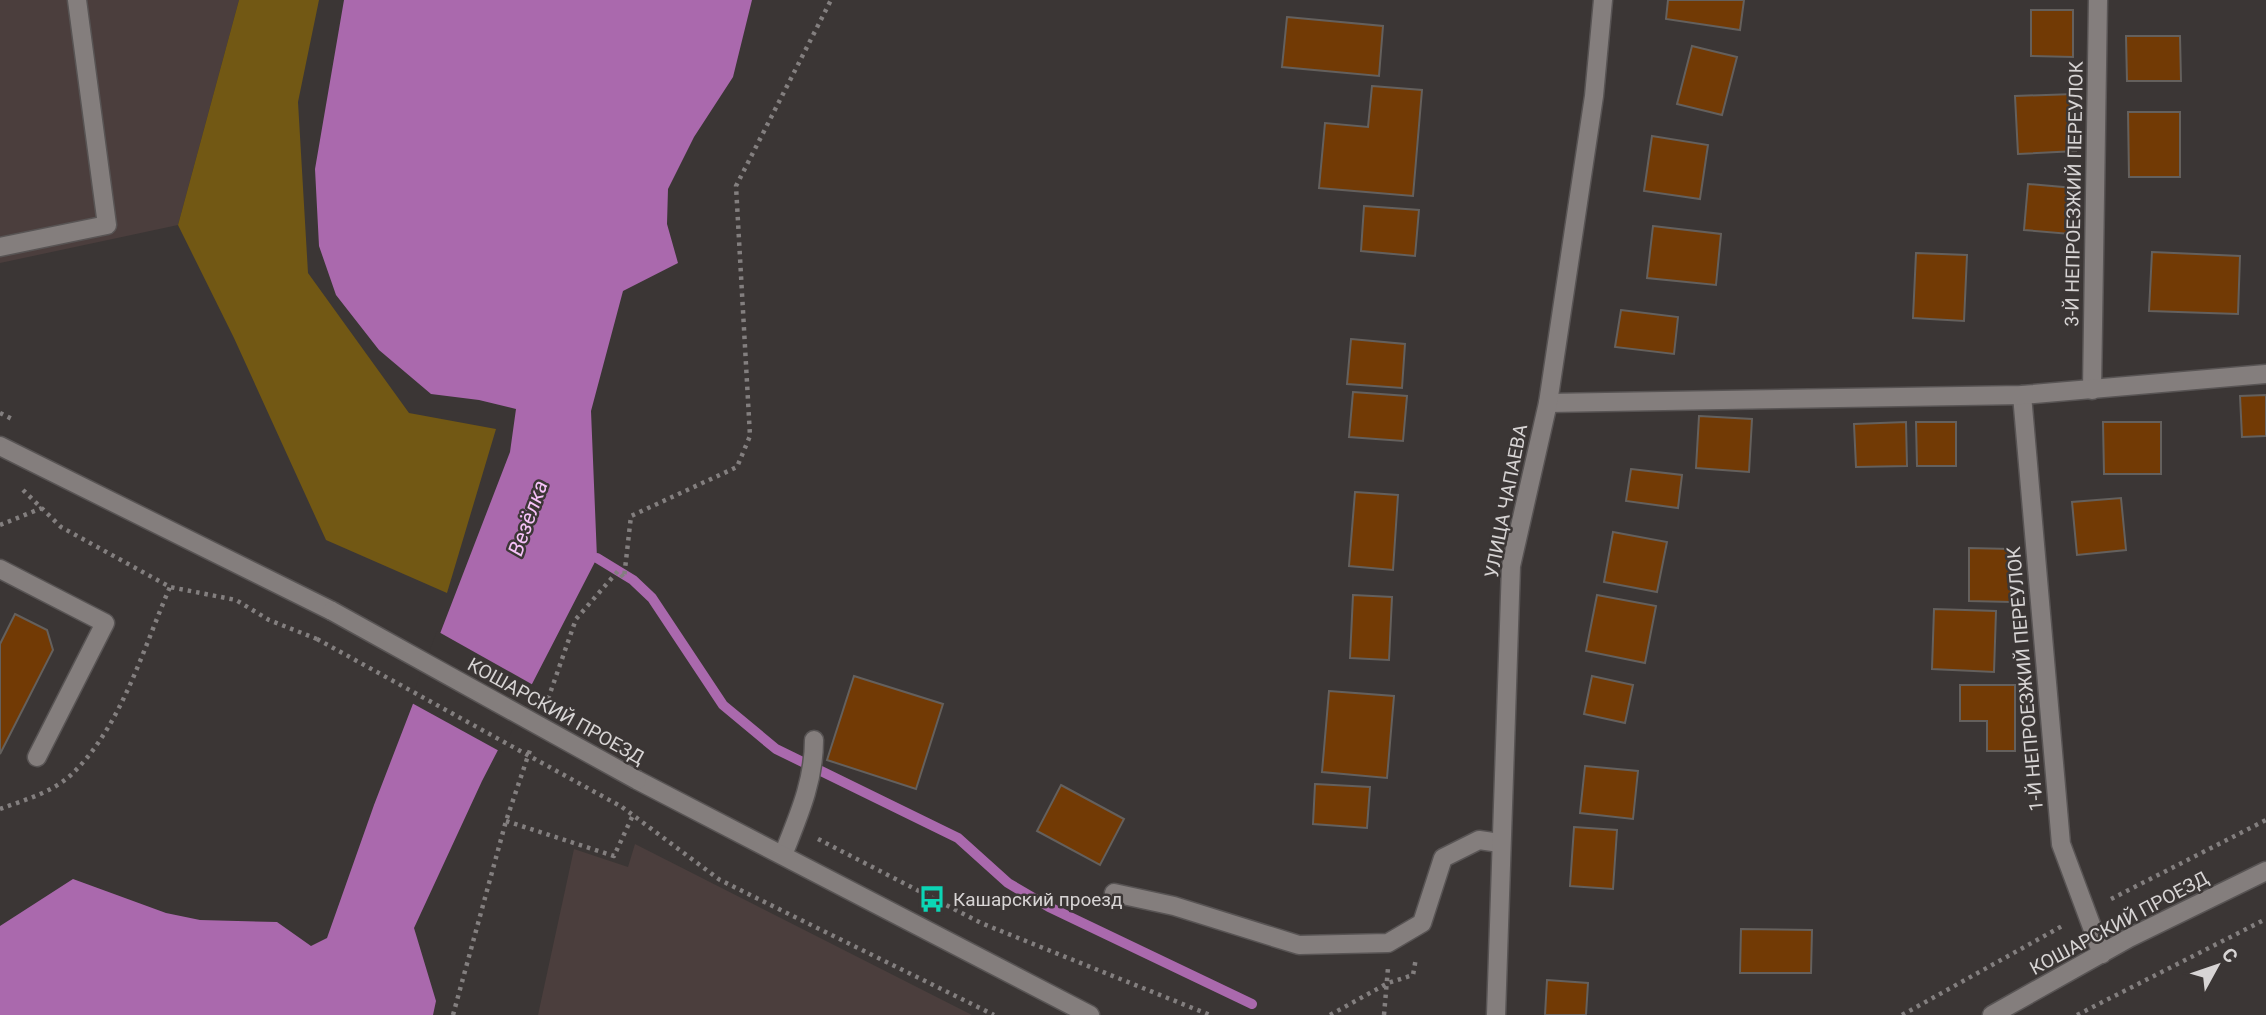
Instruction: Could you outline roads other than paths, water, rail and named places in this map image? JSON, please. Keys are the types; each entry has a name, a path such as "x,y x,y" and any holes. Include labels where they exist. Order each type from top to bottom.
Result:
{"street":[{"path":"0,247 107,225 77,0"},
{"name":"УЛИЦА ЧАПАЕВА","path":"1496,1015 1511,566 1548,403 1594,96 1603,0"},
{"name":"3-Й НЕПРОЕЗЖИЙ ПЕРЕУЛОК","path":"2092,390 2098,0"},
{"path":"1548,403 2022,395 2266,374"},
{"name":"1-Й НЕПРОЕЗЖИЙ ПЕРЕУЛОК","path":"2022,395 2060,844 2102,954"},
{"name":"КОШАРСКИЙ ПРОЕЗД","path":"0,446 332,611 637,780 1090,1015"},
{"path":"0,569 105,623 37,757"},
{"path":"783,855 803,810 814,748"},
{"path":"1114,893 1174,906 1299,944 1388,943 1422,923 1443,858 1479,840 1500,842"},
{"name":"КОШАРСКИЙ ПРОЕЗД","path":"1998,1013 2102,954 2266,871"}],"water":[{"name":"Везёлка","path":"344,0 752,0 733,77 694,137 668,189 667,224 678,263 623,291 591,411 597,558 482,781 414,928 436,1001 433,1015 0,1015 0,926 73,879 166,913 200,920 277,922 311,946 327,938 374,805 510,452 516,409 479,400 431,394 379,350 336,295 319,246 315,169"}],"waterway":[{"path":"597,558 633,580 652,598 723,705 776,749 958,838 1008,883 1049,907 1252,1004"}],"place":[{"name":"Кашарский проезд","path":"932,899"}]}
